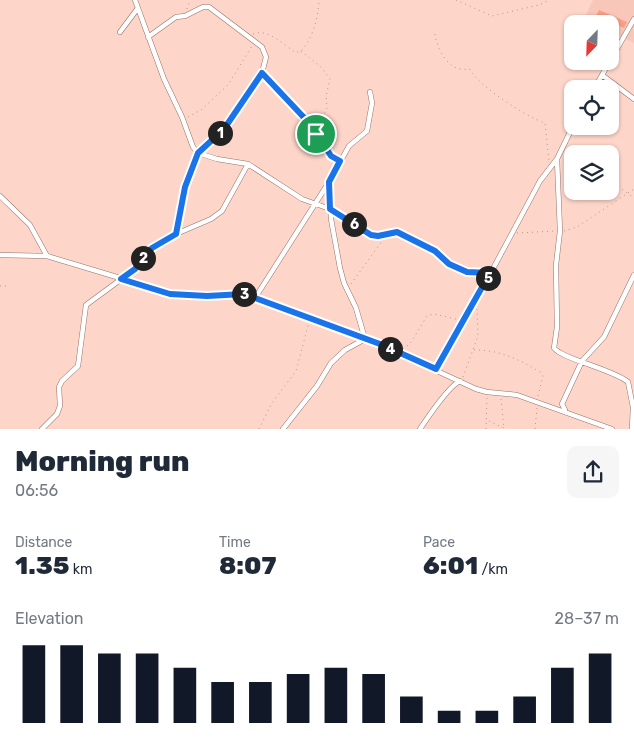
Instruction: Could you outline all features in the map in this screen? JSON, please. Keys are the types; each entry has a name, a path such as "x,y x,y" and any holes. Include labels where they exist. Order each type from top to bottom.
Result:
{"street":[{"path":"135,0 164,79 182,117 193,147 198,153 217,159 248,164 315,205 330,209 371,235 378,236 397,232 435,251 446,262 467,272 490,273"},
{"path":"148,37 176,16 184,16 203,7 209,7 254,40 262,47 266,54 262,73 224,129 198,153 185,187 176,234"},
{"path":"120,32 138,8"},
{"path":"600,80 634,20"},
{"path":"262,73 316,134 331,156 340,161"},
{"path":"602,76 634,99"},
{"path":"255,298 315,205 349,146 368,128 372,103 370,92"},
{"path":"436,369 465,321 474,301 550,167 558,157 569,135"},
{"path":"558,157 560,231 556,265 557,327 554,348 559,354 620,376 628,382 633,407 632,429"},
{"path":"42,429 57,414 60,406 59,386 78,366 86,305 135,269 152,248 176,234 211,219 222,211 248,164"},
{"path":"329,182 330,209 340,268 347,290 356,308 365,339"},
{"path":"0,196 30,225 47,256"},
{"path":"0,255 47,256 170,294 207,296 237,292 365,339 488,392 539,402 612,429"},
{"path":"565,411 562,404 582,361 604,337 634,275"},
{"path":"283,429 317,386 331,363 345,350 365,339"},
{"path":"420,429 450,386 460,381"}],"path":[{"path":"184,16 190,0"},
{"path":"248,36 262,33 283,42 295,52 301,50 310,38 316,22 319,0"},
{"path":"456,0 492,16 539,5 549,0"},
{"path":"435,34 438,49 452,64 460,70 470,69 476,80 526,115 546,125 546,144 550,167"},
{"path":"182,117 194,116 228,85 254,40"},
{"path":"301,50 321,67 330,79 326,96 327,108 316,134"},
{"path":"558,157 564,158"},
{"path":"619,188 634,198"},
{"path":"513,234 542,230 560,231 577,227 599,210 634,189"},
{"path":"347,290 386,234"},
{"path":"0,286 7,286"},
{"path":"460,381 464,377 474,350 478,329 477,306 474,301"},
{"path":"396,352 410,344 422,320 430,314 465,321"},
{"path":"259,429 272,403 296,371 310,319"},
{"path":"474,350 496,351 508,354 540,372 543,376 538,392 539,402 535,429"},
{"path":"486,429 488,420 488,392"},
{"path":"488,420 505,428 500,393"}],"shaded area":[{"path":"593,0 634,0 634,43 619,36 619,15 586,15"}],"building":[{"path":"599,10 611,15 596,15"},
{"path":"619,19 627,22 624,28 619,26"}],"route":[{"path":"262,73 271,85 280,91 287,101 312,126 316,134 331,156 340,161 329,182 330,209 371,235 378,236 397,232 435,251 444,261 467,272 490,273 447,353 436,369 380,344 237,292 207,296 170,294 121,279 135,269 146,252 173,238 176,234 178,215 185,187 198,153 224,129 262,73"}]}
